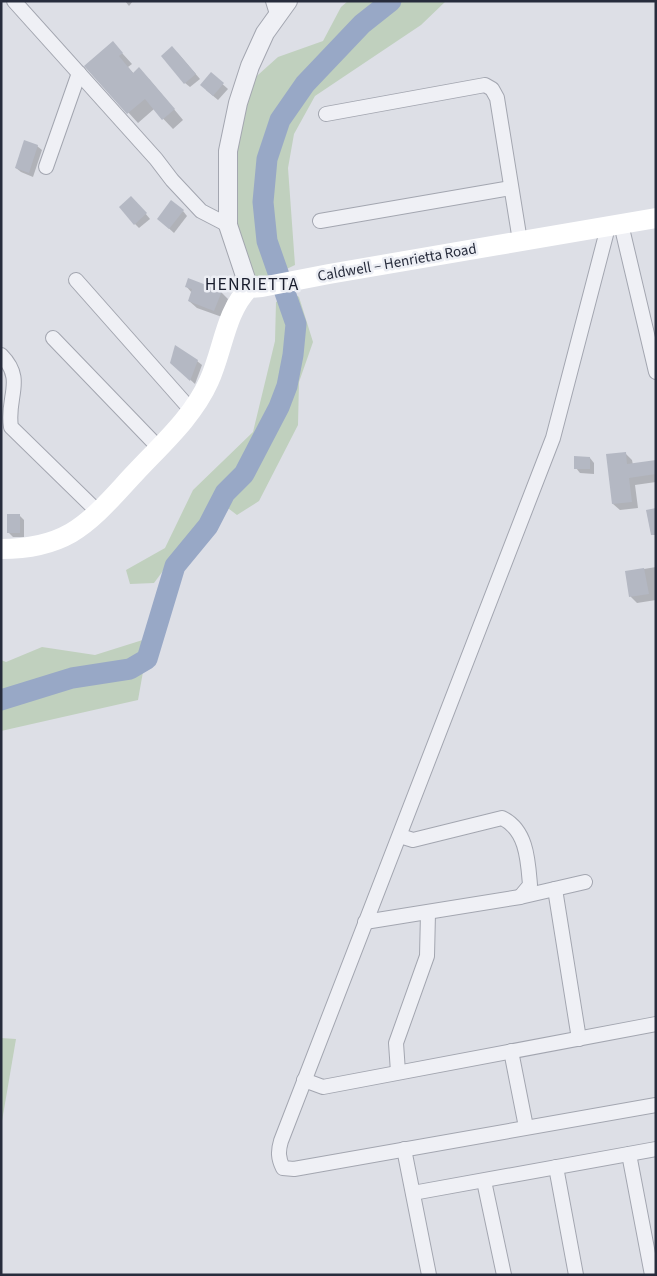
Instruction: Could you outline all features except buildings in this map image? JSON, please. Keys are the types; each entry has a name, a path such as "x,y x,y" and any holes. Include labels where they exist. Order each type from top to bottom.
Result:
{"main road":[{"name":"Caldwell – Henrietta Road","path":"256,288 656,218"},
{"path":"1,549 41,546 70,534 98,512 159,448 191,410 209,380 231,314 242,295 256,288"}],"street":[{"path":"14,1 201,211 228,225"},
{"path":"256,288 228,225 228,151 238,103 265,33 279,6"},
{"path":"46,167 79,73"},
{"path":"326,114 485,85 492,89 496,98 520,241"},
{"path":"320,221 511,188"},
{"path":"614,226 656,372"},
{"path":"614,226 553,438 278,1150 283,1168 294,1169 656,1105"},
{"path":"76,280 191,410"},
{"path":"53,338 159,448"},
{"path":"1,355 14,373 15,380 9,415 11,427 98,512"},
{"path":"400,836 413,840 502,818 512,823 522,836 528,862 530,885 520,897"},
{"path":"366,922 520,897 584,882"},
{"path":"554,889 580,1039"},
{"path":"398,1072 396,1043 427,956 428,913"},
{"path":"304,1080 323,1087 656,1024"},
{"path":"511,1051 526,1127"},
{"path":"404,1149 428,1275"},
{"path":"413,1193 656,1150"},
{"path":"629,1154 652,1275"},
{"path":"556,1168 576,1275"},
{"path":"484,1180 504,1275"}],"green space":[{"path":"348,1 446,1 421,25 315,96 294,134 288,168 295,265 272,276 254,278 244,258 235,211 239,111 249,83 278,57 323,41 341,7"},
{"path":"292,292 299,297 313,342 299,382 298,425 259,501 237,515 216,499 154,583 130,584 126,570 165,548 193,490 253,432 275,341 276,302"},
{"path":"149,638 138,700 1,731 1,660 6,662 42,647 95,655"},
{"path":"1,1038 16,1039 1,1127"}],"waterway":[{"path":"1,700 72,678 130,669 147,659 175,566 208,526 225,493 244,474 279,407 287,386 296,324 267,241 263,202 267,159 280,120 305,84 362,24 391,1"}],"district":[{"name":"HENRIETTA","path":"252,284"}]}
